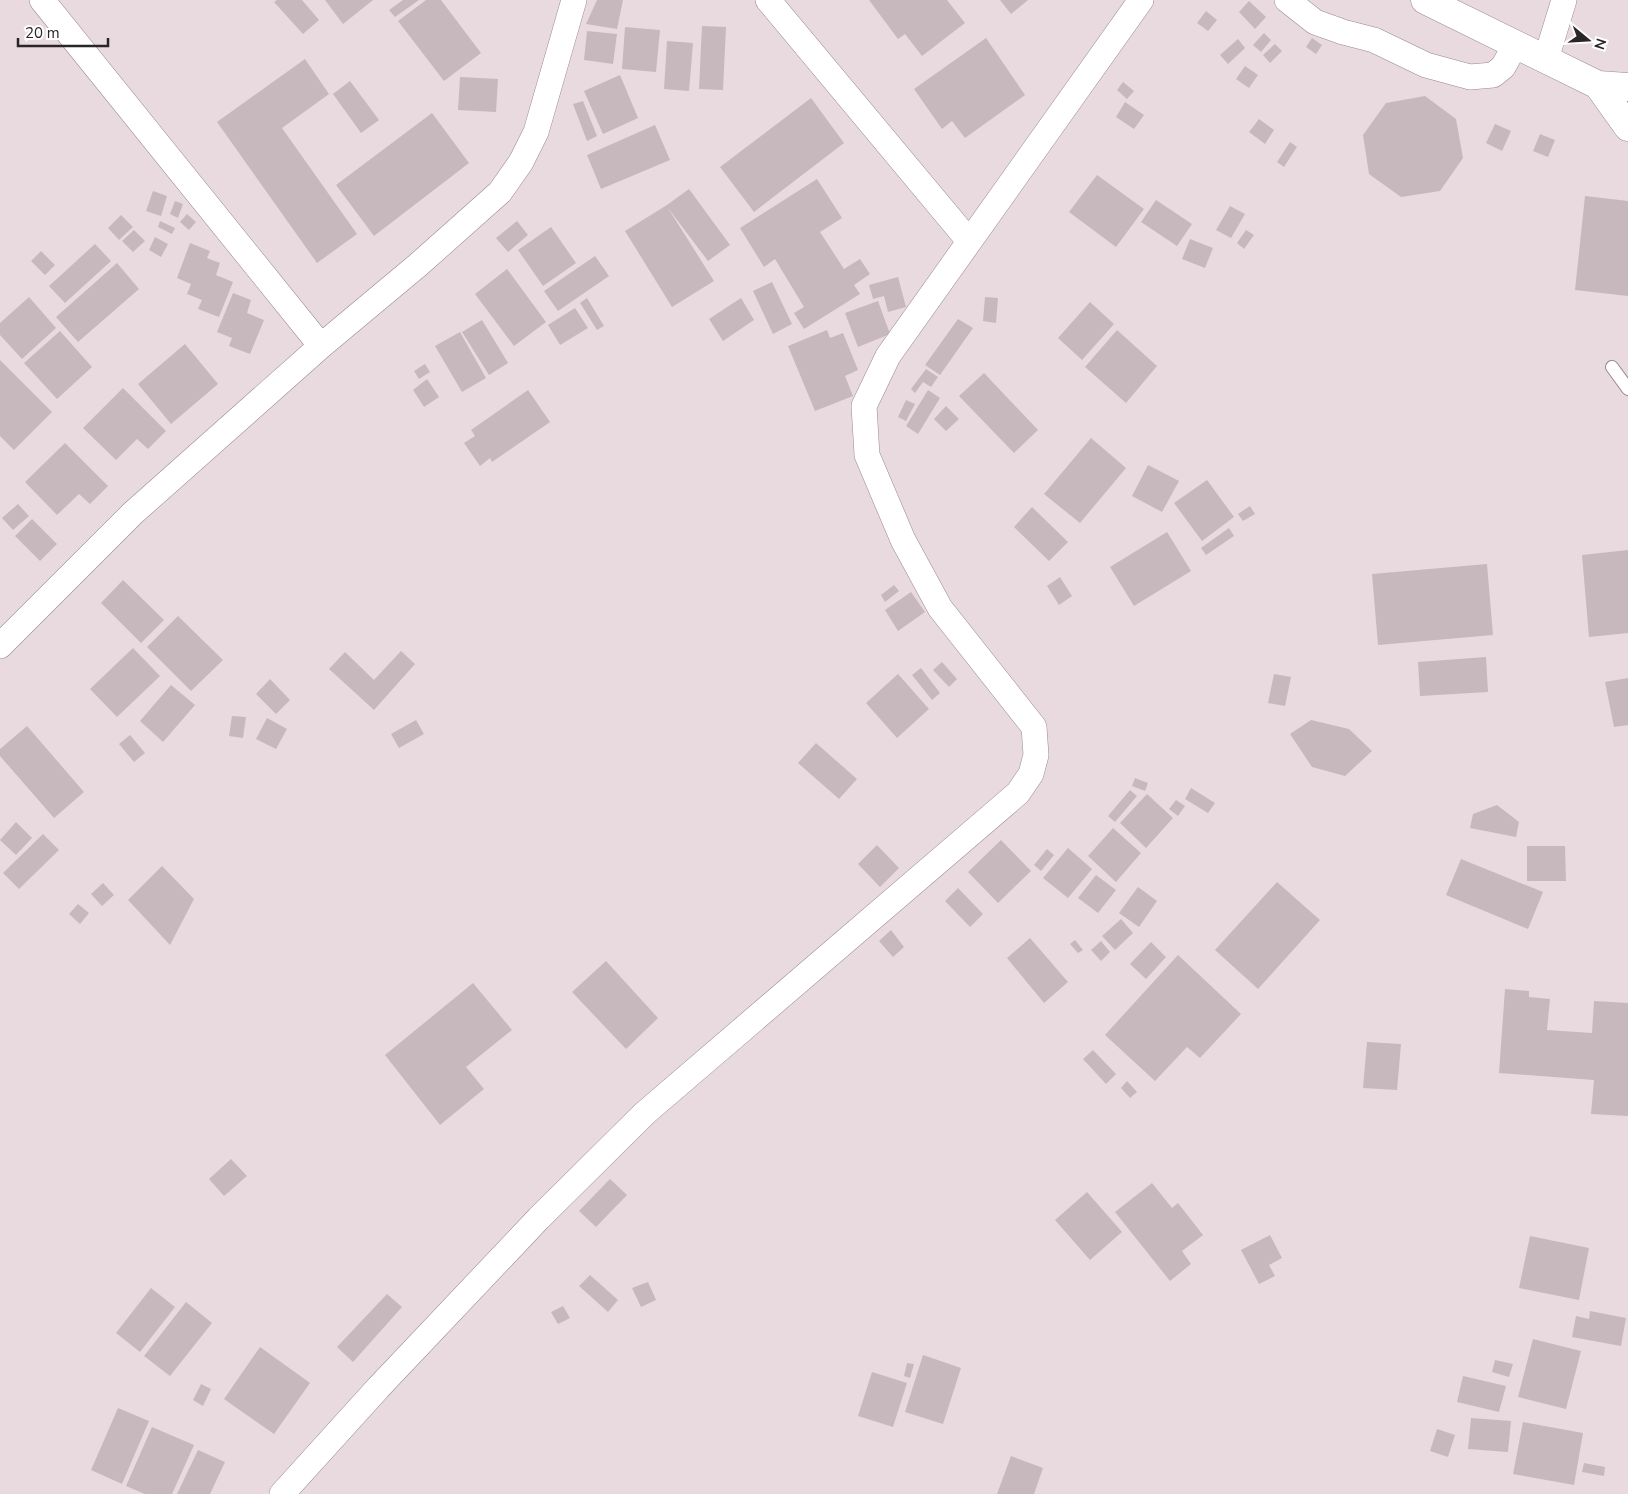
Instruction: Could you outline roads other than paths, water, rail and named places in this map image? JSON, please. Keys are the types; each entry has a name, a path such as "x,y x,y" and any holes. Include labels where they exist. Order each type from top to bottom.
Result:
{"street":[{"path":"42,0 321,346"},
{"path":"0,646 134,513 321,346 418,265 500,192 521,162 536,132 574,0"},
{"path":"768,0 969,241"},
{"path":"282,1494 378,1388 539,1218 645,1113 1018,793 1030,774 1036,755 1034,727 940,608 903,540 867,455 864,406 888,356 1141,0"},
{"path":"1287,0 1315,22 1374,40 1426,65 1470,78 1493,75 1503,67 1516,44"},
{"path":"1425,0 1598,85 1628,87"},
{"path":"1546,59 1564,0"},
{"path":"1598,85 1628,126"}],"lane":[{"path":"1612,367 1628,389"}]}
